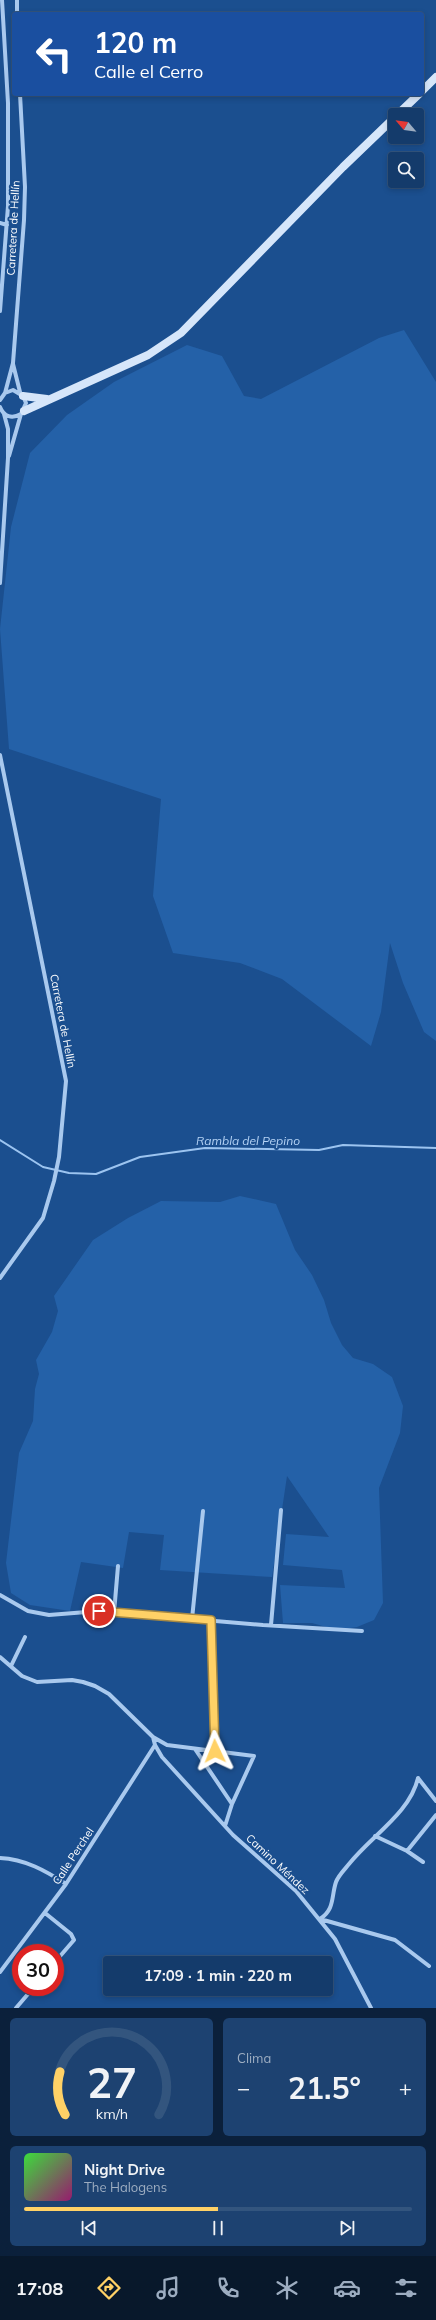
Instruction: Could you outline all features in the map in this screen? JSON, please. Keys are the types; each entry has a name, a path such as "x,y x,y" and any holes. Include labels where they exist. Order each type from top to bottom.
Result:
{"street":[{"path":"0,311 7,225 8,103 2,0"},
{"path":"17,0 17,12"},
{"path":"424,89 436,77"},
{"name":"Carretera de Hellín","path":"5,393 13,363 25,187 20,96"},
{"path":"404,108 417,96"},
{"path":"4,414 12,417 22,413 48,398 148,355 180,333 343,167 388,124"},
{"path":"0,223 7,225"},
{"name":"Carretera de Hellín","path":"8,458 26,403 13,363"},
{"path":"0,398 5,393 13,390 22,394 48,398"},
{"name":"Carretera de Hellín","path":"0,407 4,414 8,429 8,458 0,583"},
{"name":"Carretera de Hellín","path":"0,755 66,1081 59,1156 54,1181 43,1218 0,1278"},
{"path":"272,1624 281,1510"},
{"path":"192,1619 203,1511"},
{"path":"114,1613 118,1566"},
{"path":"0,1595 28,1611 49,1615 99,1611 272,1624 313,1629 362,1631"},
{"path":"211,1620 215,1751"},
{"path":"11,1666 25,1637"},
{"path":"0,1657 22,1676 37,1682 72,1680 96,1686 109,1694 153,1737 167,1745 254,1756 232,1804 225,1826"},
{"name":"Camino Méndez","path":"153,1737 155,1745 162,1757 225,1826 296,1891 335,1939 371,2008"},
{"name":"Calle Perchel","path":"0,1972 66,1884 155,1745"},
{"path":"195,1749 232,1804"},
{"path":"429,1966 395,1940 320,1919 327,1914 333,1904 336,1881 364,1846 408,1802 415,1791 418,1778 436,1801"},
{"path":"407,1851 436,1815"},
{"path":"375,1836 407,1851 423,1862"},
{"path":"0,1858 27,1863 49,1872 66,1884"},
{"path":"45,1913 71,1934 74,1940 64,1952"},
{"path":"16,2008 26,1996"}],"shaded area":[{"path":"404,330 436,382 436,1041 424,1032 403,983 390,943 381,1012 371,1046 282,979 240,963 173,953 153,896 161,799 9,749 0,629 11,527 30,453 67,415 114,382 187,345 222,356 244,396 261,399 379,338"},
{"path":"240,1196 276,1204 295,1250 312,1275 324,1300 331,1323 342,1345 353,1358 373,1364 392,1377 403,1406 400,1433 379,1488 383,1603 374,1620 357,1627 337,1630 312,1623 283,1623 280,1585 345,1588 342,1570 283,1565 286,1534 329,1537 287,1476 272,1577 160,1570 164,1535 129,1532 123,1568 81,1562 70,1611 30,1605 11,1593 6,1563 19,1453 33,1421 35,1389 39,1374 36,1360 52,1332 58,1311 54,1296 93,1240 128,1218 161,1201 220,1202"}],"waterway":[{"name":"Rambla del Pepino","path":"0,1140 43,1167 69,1173 96,1174 140,1157 205,1148 319,1150 343,1145 436,1148"}],"route":[{"path":"99,1611 211,1620 215,1751"}]}
